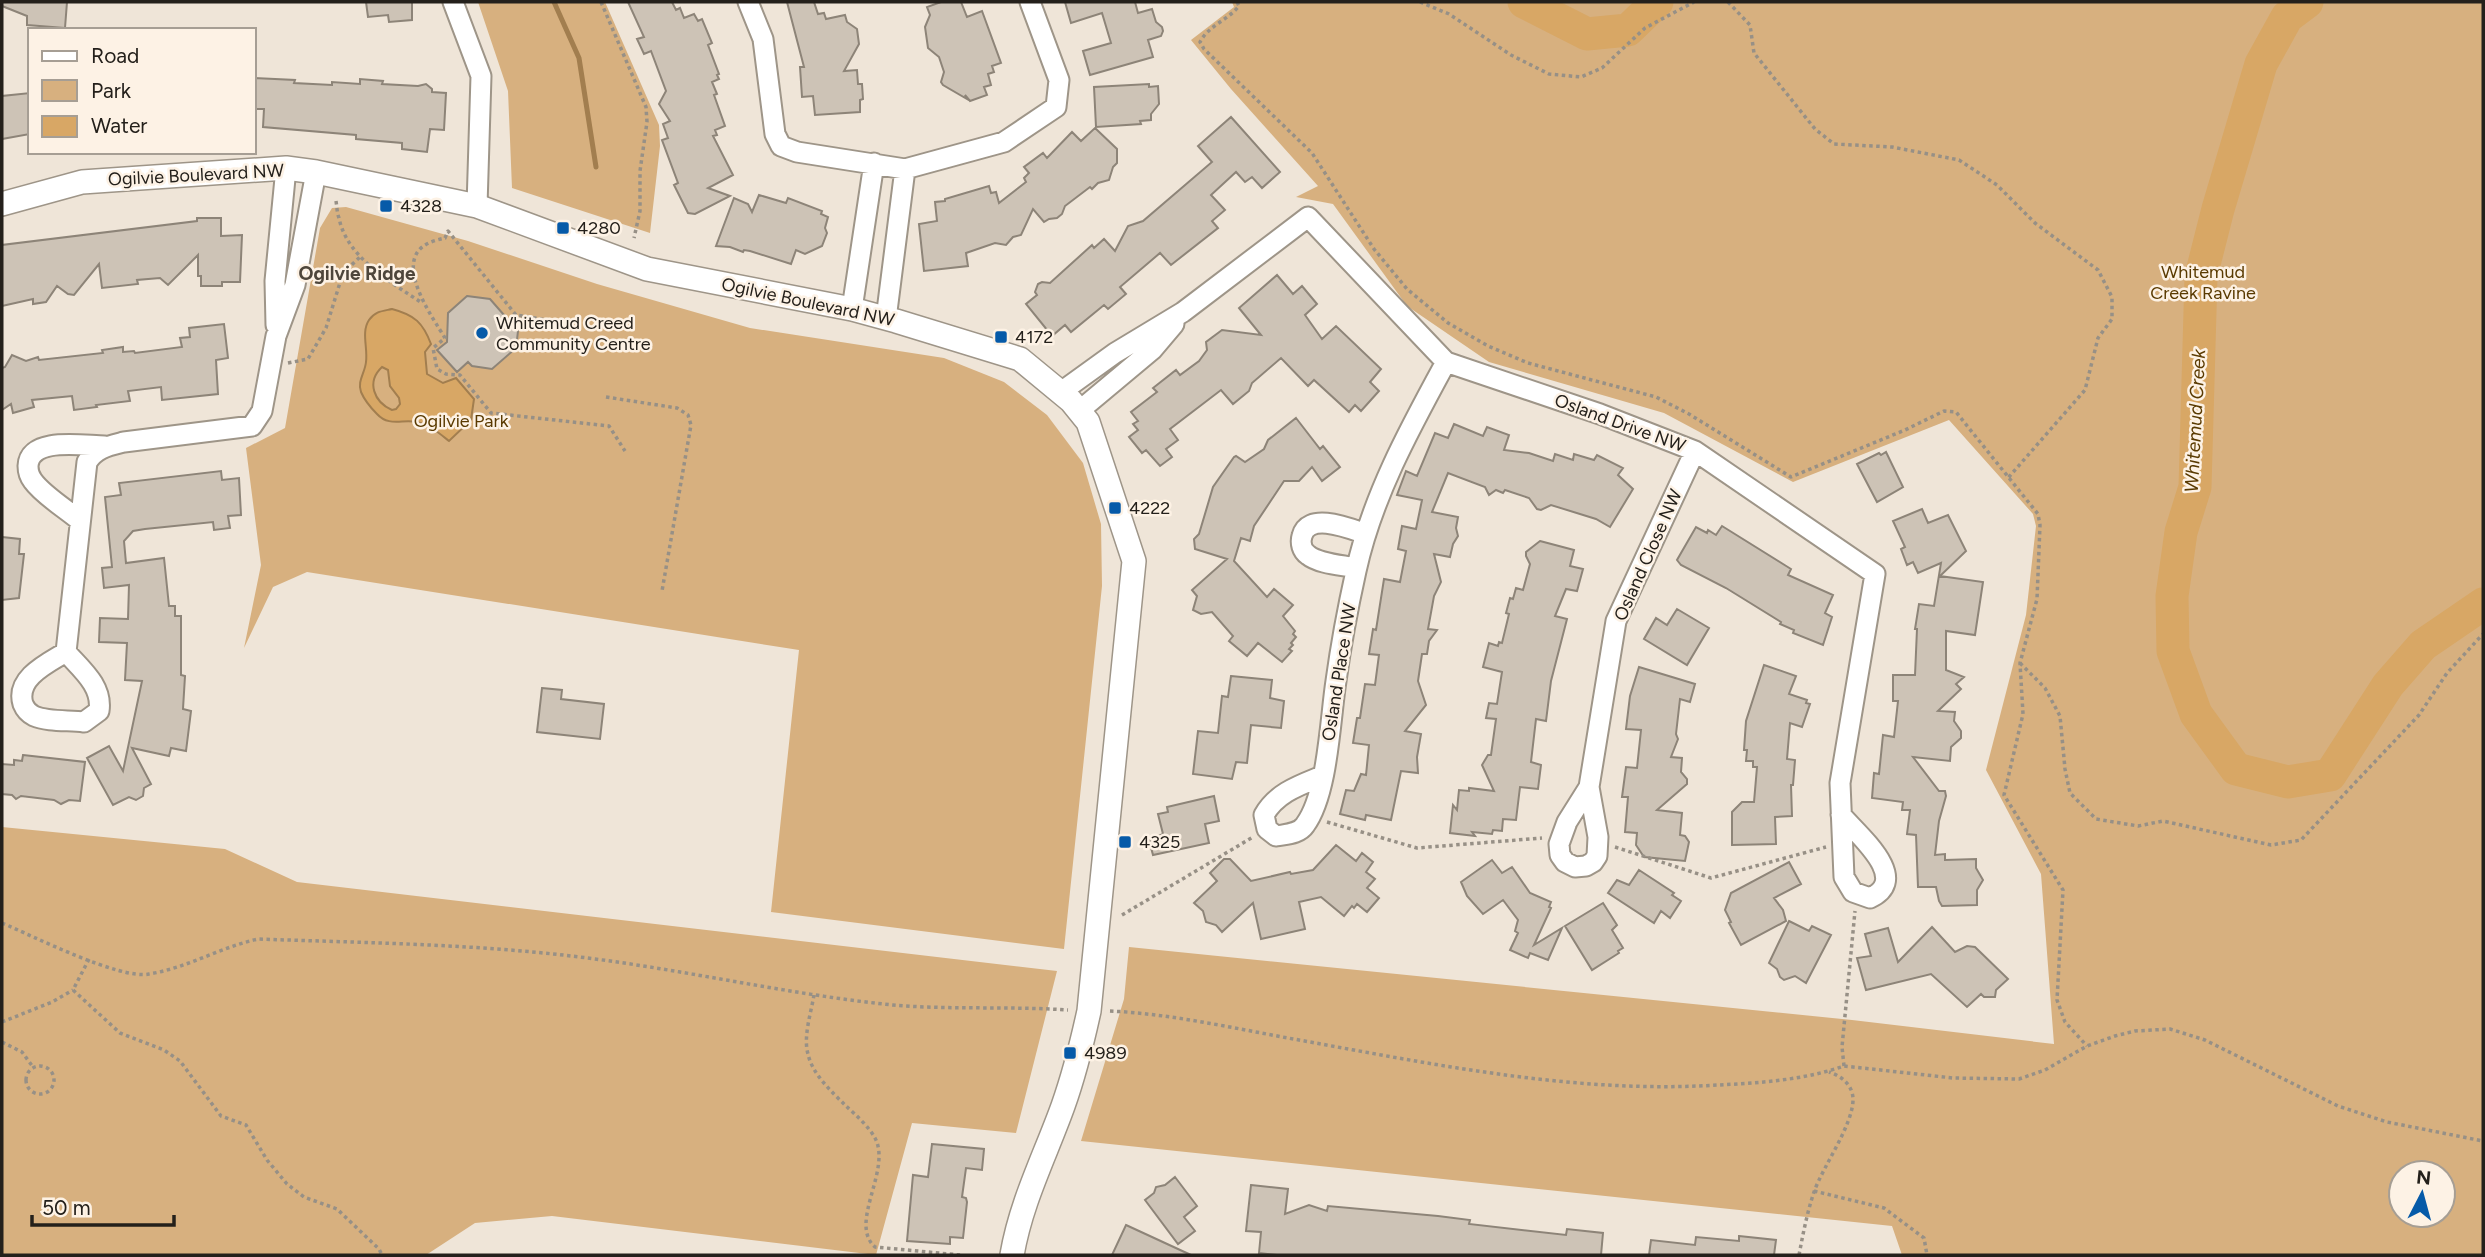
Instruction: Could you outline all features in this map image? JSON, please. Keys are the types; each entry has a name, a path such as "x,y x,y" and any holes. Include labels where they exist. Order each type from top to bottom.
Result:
{"street":[{"path":"453,2 481,76 477,206"},
{"path":"748,2 763,39 775,134 781,146 797,152 905,169 1004,142 1056,107 1059,80 1030,2"},
{"path":"852,309 874,163"},
{"path":"276,336 275,281 286,169"},
{"name":"Ogilvie Boulevard NW","path":"2,204 82,182 286,169 316,172 477,206 647,269 852,309 886,319 1020,359 1061,392 1088,422 1134,561 1089,1011 1074,1072 1031,1185 1012,1255"},
{"path":"886,319 905,169"},
{"path":"79,520 33,482 28,471 28,460 33,451 61,445 105,446 252,426 262,411 276,336 295,285 316,172"},
{"name":"Osland Drive NW","path":"1061,392 1115,353 1184,312 1308,217 1446,362 1600,414 1695,451 1875,574 1840,783 1841,815"},
{"name":"Osland Drive NW","path":"1079,411 1152,351 1184,312"},
{"name":"Osland Place NW","path":"1322,776 1344,632 1356,568 1366,534 1417,415 1446,362"},
{"path":"66,652 87,462 92,453 105,446"},
{"name":"Osland Close NW","path":"1589,787 1616,621 1695,451"},
{"path":"1356,568 1314,559 1306,554 1301,537 1306,527 1313,523 1335,525 1366,534"}],"path":[{"path":"601,2 646,107 647,122 640,171 640,211 634,239"},
{"path":"1420,2 1449,14 1511,55 1549,74 1581,77 1602,68 1645,28 1694,2"},
{"path":"1728,2 1750,25 1754,54 1815,130 1834,144 1892,147 1959,160 1997,185 2035,223 2098,270 2112,298 2112,319 2098,338 2085,390 2008,478"},
{"path":"336,201 338,218 360,257 424,304"},
{"path":"571,324 516,315 448,231 445,238 419,250 414,261 415,281 424,304 445,338 433,348 437,369 446,374 460,375 491,413 609,426 625,451"},
{"path":"270,366 308,359 326,328 343,273 360,257"},
{"path":"606,397 677,408 688,415 691,425 689,451 662,591"},
{"path":"2020,663 2045,688 2060,716 2064,769 2070,793 2096,818 2138,826 2163,821 2271,845 2301,840 2419,715 2447,673 2483,634"},
{"path":"1318,819 1418,848 1544,838"},
{"path":"1122,915 1258,834"},
{"path":"1610,845 1711,878 1826,847"},
{"path":"1844,1066 1842,1047 1856,907"},
{"path":"2,923 122,972 146,975 164,971 241,942 258,939 439,945 593,959 814,995 895,1005 1114,1012 1209,1024 1486,1073 1646,1088 1772,1082 1827,1072 1844,1066 1953,1078 2020,1079 2045,1070 2087,1046 2115,1036 2170,1029 2204,1041 2338,1106 2387,1122 2483,1141"},
{"path":"2,1022 52,1002 73,990 89,959"},
{"path":"73,990 120,1032 170,1053 186,1067 214,1109 225,1119 246,1125 269,1163 287,1184 304,1197 337,1209 382,1255"},
{"path":"814,995 807,1053 830,1089 875,1138 879,1153 867,1217 866,1231 869,1241 875,1247 960,1255"},
{"path":"2,1042 22,1052 33,1067"},
{"path":"33,1067 46,1067 52,1073 52,1086 46,1092 36,1093 26,1083 27,1074 33,1067"},
{"path":"1799,1255 1814,1191 1851,1112 1853,1096 1843,1077 1827,1072"},
{"path":"1814,1191 1884,1208 1924,1238 1927,1255"}],"green space":[{"path":"478,2 605,2 659,125 660,146 650,233 512,188 508,91"},
{"name":"Whitemud Creek Ravine","path":"1232,2 2483,2 2483,1255 1902,1255 1892,1226 1081,1141 1124,999 1129,947 1852,1020 2054,1044 2041,874 1986,770 2026,615 2036,526 2033,514 1949,420 1793,482 1664,413 1489,362 1407,306 1333,204 1296,197 1318,186 1191,40 1234,7"},
{"name":"Ogilvie Park","path":"346,207 468,241 597,284 750,328 944,358 1004,382 1047,415 1083,463 1101,524 1102,586 1064,949 771,912 799,650 307,572 273,587 244,648 261,565 246,448 285,428 320,228 332,208"},
{"path":"2,827 225,849 297,882 1057,971 1016,1133 912,1123 876,1255 552,1216 475,1223 426,1255 2,1255"}],"water":[{"path":"392,309 412,317 425,331 431,344 425,352 427,374 443,383 456,378 474,399 471,420 449,441 422,423 382,418 361,392 360,384 366,362 367,325 374,315","holes":["382,367 388,370 390,386 400,404 392,410 377,397 373,385"]}],"building":[{"path":"2,2 67,2 65,28 27,25 27,16 2,6"},
{"path":"366,2 412,2 412,20 389,22 388,15 368,17"},
{"path":"628,2 672,2 676,10 680,8 684,18 694,14 698,21 702,19 712,43 708,45 719,74 719,79 712,82 717,94 714,95 725,126 715,130 717,135 713,136 733,175 708,188 730,196 695,214 688,213 674,185 678,183 662,140 668,138 663,124 670,121 659,104 666,91 651,51 644,54 637,39 644,37"},
{"path":"787,2 814,2 818,14 824,13 826,19 845,15 847,22 857,29 859,44 844,71 857,70 858,84 862,84 860,112 815,115 813,96 802,97 800,67 804,67"},
{"path":"941,2 961,2 967,17 982,11 1001,63 992,66 994,72 988,74 991,85 984,87 987,95 970,101 965,95 967,99 941,82 944,72 939,57 928,48 925,27 930,15 927,7"},
{"path":"1065,2 1135,2 1138,13 1152,9 1156,22 1163,31 1161,36 1148,40 1153,57 1090,75 1083,51 1111,43 1102,13 1071,23"},
{"path":"256,78 332,85 332,82 360,84 360,79 383,81 382,84 426,84 432,92 446,93 444,130 430,129 427,152 402,149 402,143 356,139 356,135 263,127 264,109 256,109"},
{"path":"1149,84 1149,87 1158,86 1159,104 1151,114 1151,120 1140,121 1141,124 1096,127 1094,87"},
{"path":"28,93 28,134 2,139 2,96"},
{"path":"1231,117 1280,172 1262,188 1252,177 1245,182 1236,172 1211,195 1225,210 1212,221 1218,228 1171,265 1160,253 1120,287 1126,294 1108,309 1104,305 1071,332 1065,325 1052,336 1026,304 1037,295 1035,292 1038,284 1050,283 1092,245 1094,248 1104,239 1115,251 1128,226 1143,221 1212,162 1198,146"},
{"path":"1095,128 1117,149 1117,163 1109,180 1098,183 1092,189 1090,187 1065,206 1057,218 1044,222 1033,209 1021,235 1013,237 1006,245 995,243 966,253 968,266 924,271 919,224 937,221 935,202 989,186 991,193 996,192 999,203 1026,182 1024,178 1029,173 1024,167 1043,153 1047,158 1072,132 1081,141"},
{"path":"759,195 786,203 788,198 822,211 821,214 828,217 825,228 827,233 822,246 805,254 796,250 791,264 750,251 716,246 734,198 748,204 752,212"},
{"path":"197,218 221,218 221,236 242,235 240,282 222,282 222,286 201,286 198,255 168,285 160,278 137,280 138,284 102,288 99,264 74,295 57,286 46,302 33,304 33,299 2,306 2,245 197,221"},
{"path":"1277,275 1293,294 1302,286 1317,304 1305,315 1322,339 1336,326 1381,369 1370,382 1379,391 1361,411 1355,405 1349,412 1314,380 1308,386 1281,358 1233,404 1221,390 1170,429 1178,440 1166,449 1172,457 1160,466 1146,450 1142,453 1129,437 1138,430 1133,424 1138,421 1131,412 1157,392 1153,388 1176,370 1180,375 1199,361 1207,350 1206,342 1222,330 1261,335 1239,308"},
{"name":"Whitemud Creed Community Centre","path":"467,296 490,299 518,331 516,348 492,369 472,366 468,362 457,372 437,350 447,342 448,313"},
{"path":"224,324 228,358 216,360 218,394 162,400 161,387 128,391 130,401 96,405 97,407 74,410 72,396 32,400 34,407 13,413 11,404 2,410 2,368 12,355 26,361 38,357 39,360 103,353 102,350 123,347 123,352 135,353 182,347 180,338 190,337 189,328"},
{"path":"1296,418 1320,449 1323,446 1340,467 1322,481 1312,467 1299,481 1284,481 1254,526 1250,541 1241,538 1234,561 1267,597 1274,589 1293,605 1283,616 1295,631 1293,634 1296,637 1289,649 1292,651 1282,662 1258,643 1247,656 1229,641 1233,636 1212,612 1201,614 1193,610 1197,596 1192,590 1227,559 1195,549 1194,539 1199,534 1213,487 1234,457 1245,462 1264,449 1268,440"},
{"path":"1454,424 1483,436 1487,427 1509,435 1504,450 1529,453 1553,461 1555,454 1573,460 1574,454 1594,460 1597,455 1623,468 1618,475 1633,489 1610,527 1596,519 1551,505 1537,509 1529,498 1505,490 1503,493 1496,490 1489,495 1485,487 1448,473 1432,512 1458,517 1458,536 1450,557 1434,554 1441,582 1434,596 1428,629 1437,630 1429,641 1427,654 1422,654 1418,681 1426,705 1405,731 1421,734 1417,757 1418,773 1401,771 1391,820 1366,815 1365,820 1340,814 1346,790 1354,791 1361,774 1366,775 1369,745 1353,743 1365,684 1375,685 1379,655 1369,654 1373,629 1376,630 1384,579 1400,582 1406,551 1398,549 1402,526 1416,529 1422,500 1397,495 1406,471 1417,476 1435,433 1448,438"},
{"path":"1886,452 1903,487 1877,502 1857,464"},
{"path":"221,471 222,480 239,478 241,515 228,516 230,528 214,530 213,522 145,529 133,531 124,541 126,563 164,558 169,606 175,606 175,616 181,616 181,675 185,676 183,709 191,711 186,751 171,748 169,756 132,748 151,784 144,788 143,796 136,800 129,797 113,805 87,758 109,746 123,771 142,681 125,680 127,643 99,642 100,618 128,619 129,585 104,588 102,568 112,567 105,497 121,495 119,483"},
{"path":"1922,509 1928,523 1948,515 1966,551 1940,576 1983,582 1975,635 1946,631 1946,670 1964,677 1956,684 1961,689 1938,711 1955,712 1954,721 1961,731 1961,738 1951,747 1950,761 1913,757 1939,791 1945,791 1935,855 1945,854 1945,860 1976,859 1976,868 1983,880 1977,890 1977,905 1942,906 1936,887 1918,887 1916,835 1907,834 1910,810 1902,810 1903,802 1872,798 1874,773 1879,774 1883,735 1894,737 1898,701 1893,701 1893,675 1915,675 1915,629 1919,604 1934,606 1941,563 1918,573 1913,562 1907,565 1901,549 1905,547 1893,521"},
{"path":"1722,526 1791,569 1788,575 1833,595 1825,613 1832,617 1823,645 1793,633 1794,630 1780,624 1781,622 1726,588 1681,565 1677,560 1696,527 1716,535"},
{"path":"2,537 20,539 19,554 24,554 19,598 2,600"},
{"path":"1540,541 1574,550 1570,566 1583,569 1577,591 1566,589 1555,616 1567,619 1551,681 1546,721 1536,719 1531,762 1541,765 1538,789 1520,787 1516,820 1503,819 1502,831 1493,830 1492,834 1472,832 1475,836 1450,833 1453,805 1457,810 1459,790 1469,791 1469,788 1494,791 1482,765 1488,755 1491,755 1496,719 1486,718 1489,703 1497,704 1502,672 1483,667 1489,643 1498,646 1499,642 1502,643 1510,598 1513,599 1516,588 1523,590 1530,564 1526,552"},
{"path":"1677,609 1709,628 1687,665 1644,639 1656,618 1667,625"},
{"path":"1764,665 1796,676 1789,694 1807,700 1806,703 1810,704 1802,727 1790,723 1787,759 1795,760 1791,785 1792,816 1775,817 1776,844 1732,845 1732,812 1742,802 1754,802 1757,767 1753,767 1753,761 1746,761 1746,721"},
{"path":"1639,667 1695,684 1690,702 1680,699 1676,734 1678,739 1671,757 1682,758 1681,772 1687,779 1687,784 1657,810 1682,813 1680,835 1685,836 1689,842 1685,861 1644,857 1636,845 1637,833 1625,832 1628,797 1622,797 1626,767 1637,768 1641,730 1626,729 1630,696"},
{"path":"1231,676 1272,680 1270,698 1284,701 1281,728 1251,725 1247,763 1236,762 1232,779 1193,774 1198,731 1218,733 1222,696 1228,697"},
{"path":"542,688 562,690 561,699 604,704 600,739 537,732"},
{"path":"23,755 85,762 80,801 69,800 61,804 54,800 21,796 16,799 12,795 2,794 2,764 14,765 14,760 22,761"},
{"path":"1214,796 1219,821 1205,824 1209,843 1153,855 1149,840 1163,834 1158,814 1168,812 1167,807"},
{"path":"1336,845 1356,861 1362,853 1373,862 1366,872 1375,879 1367,888 1379,898 1367,912 1357,904 1344,916 1321,897 1299,902 1305,929 1261,939 1253,903 1222,932 1216,925 1206,922 1203,911 1194,903 1217,881 1210,873 1224,859 1230,859 1251,881 1313,870"},
{"path":"1492,860 1502,873 1512,867 1530,893 1551,902 1551,908 1534,945 1562,928 1548,960 1530,953 1528,958 1510,950 1518,933 1515,931 1518,920 1503,900 1483,914 1467,896 1461,882"},
{"path":"1789,862 1801,884 1774,898 1783,910 1786,921 1741,945 1725,910 1731,893"},
{"path":"1639,870 1674,893 1672,895 1681,901 1670,918 1661,911 1654,923 1608,893 1617,880 1629,885"},
{"path":"1603,903 1617,925 1612,930 1623,948 1592,970 1565,926"},
{"path":"1789,921 1809,931 1812,926 1831,935 1806,983 1795,976 1784,980 1769,963"},
{"path":"1932,927 1955,952 1967,946 1975,947 2008,979 1996,990 1995,997 1984,997 1981,994 1967,1007 1931,974 1866,990 1857,958 1871,956 1865,934 1888,928 1898,962"},
{"path":"932,1144 984,1149 982,1170 966,1168 962,1197 966,1198 967,1202 963,1238 950,1237 950,1244 907,1241 913,1175 928,1177"},
{"path":"1175,1177 1197,1206 1184,1217 1195,1231 1178,1244 1145,1200 1154,1193 1156,1187 1165,1185"},
{"path":"1251,1185 1288,1189 1285,1214 1309,1205 1327,1211 1328,1206 1438,1216 1470,1220 1469,1224 1566,1235 1567,1229 1603,1233 1601,1255 1259,1253 1261,1232 1246,1231"},
{"path":"1126,1225 1191,1255 1112,1255"},
{"path":"1739,1236 1776,1240 1774,1255 1649,1255 1651,1240 1695,1245 1696,1237 1739,1241"}],"waterway":[{"path":"554,2 579,58 596,167"},
{"name":"Whitemud Creek","path":"1524,2 1587,34 1628,30 1657,2"},
{"name":"Whitemud Creek","path":"2307,2 2287,17 2261,64 2201,276 2195,487 2181,532 2172,596 2173,651 2196,714 2236,769 2288,782 2330,775 2388,685 2423,645 2483,604"}],"place":[{"name":"4328","path":"386,206"},
{"name":"4280","path":"563,228"},
{"name":"Whitemud Creed Community Centre","path":"482,333"},
{"name":"4172","path":"1001,337"},
{"name":"4222","path":"1115,508"},
{"name":"4325","path":"1125,842"},
{"name":"4989","path":"1070,1053"}],"district":[{"name":"Ogilvie Ridge","path":"357,273"}]}
